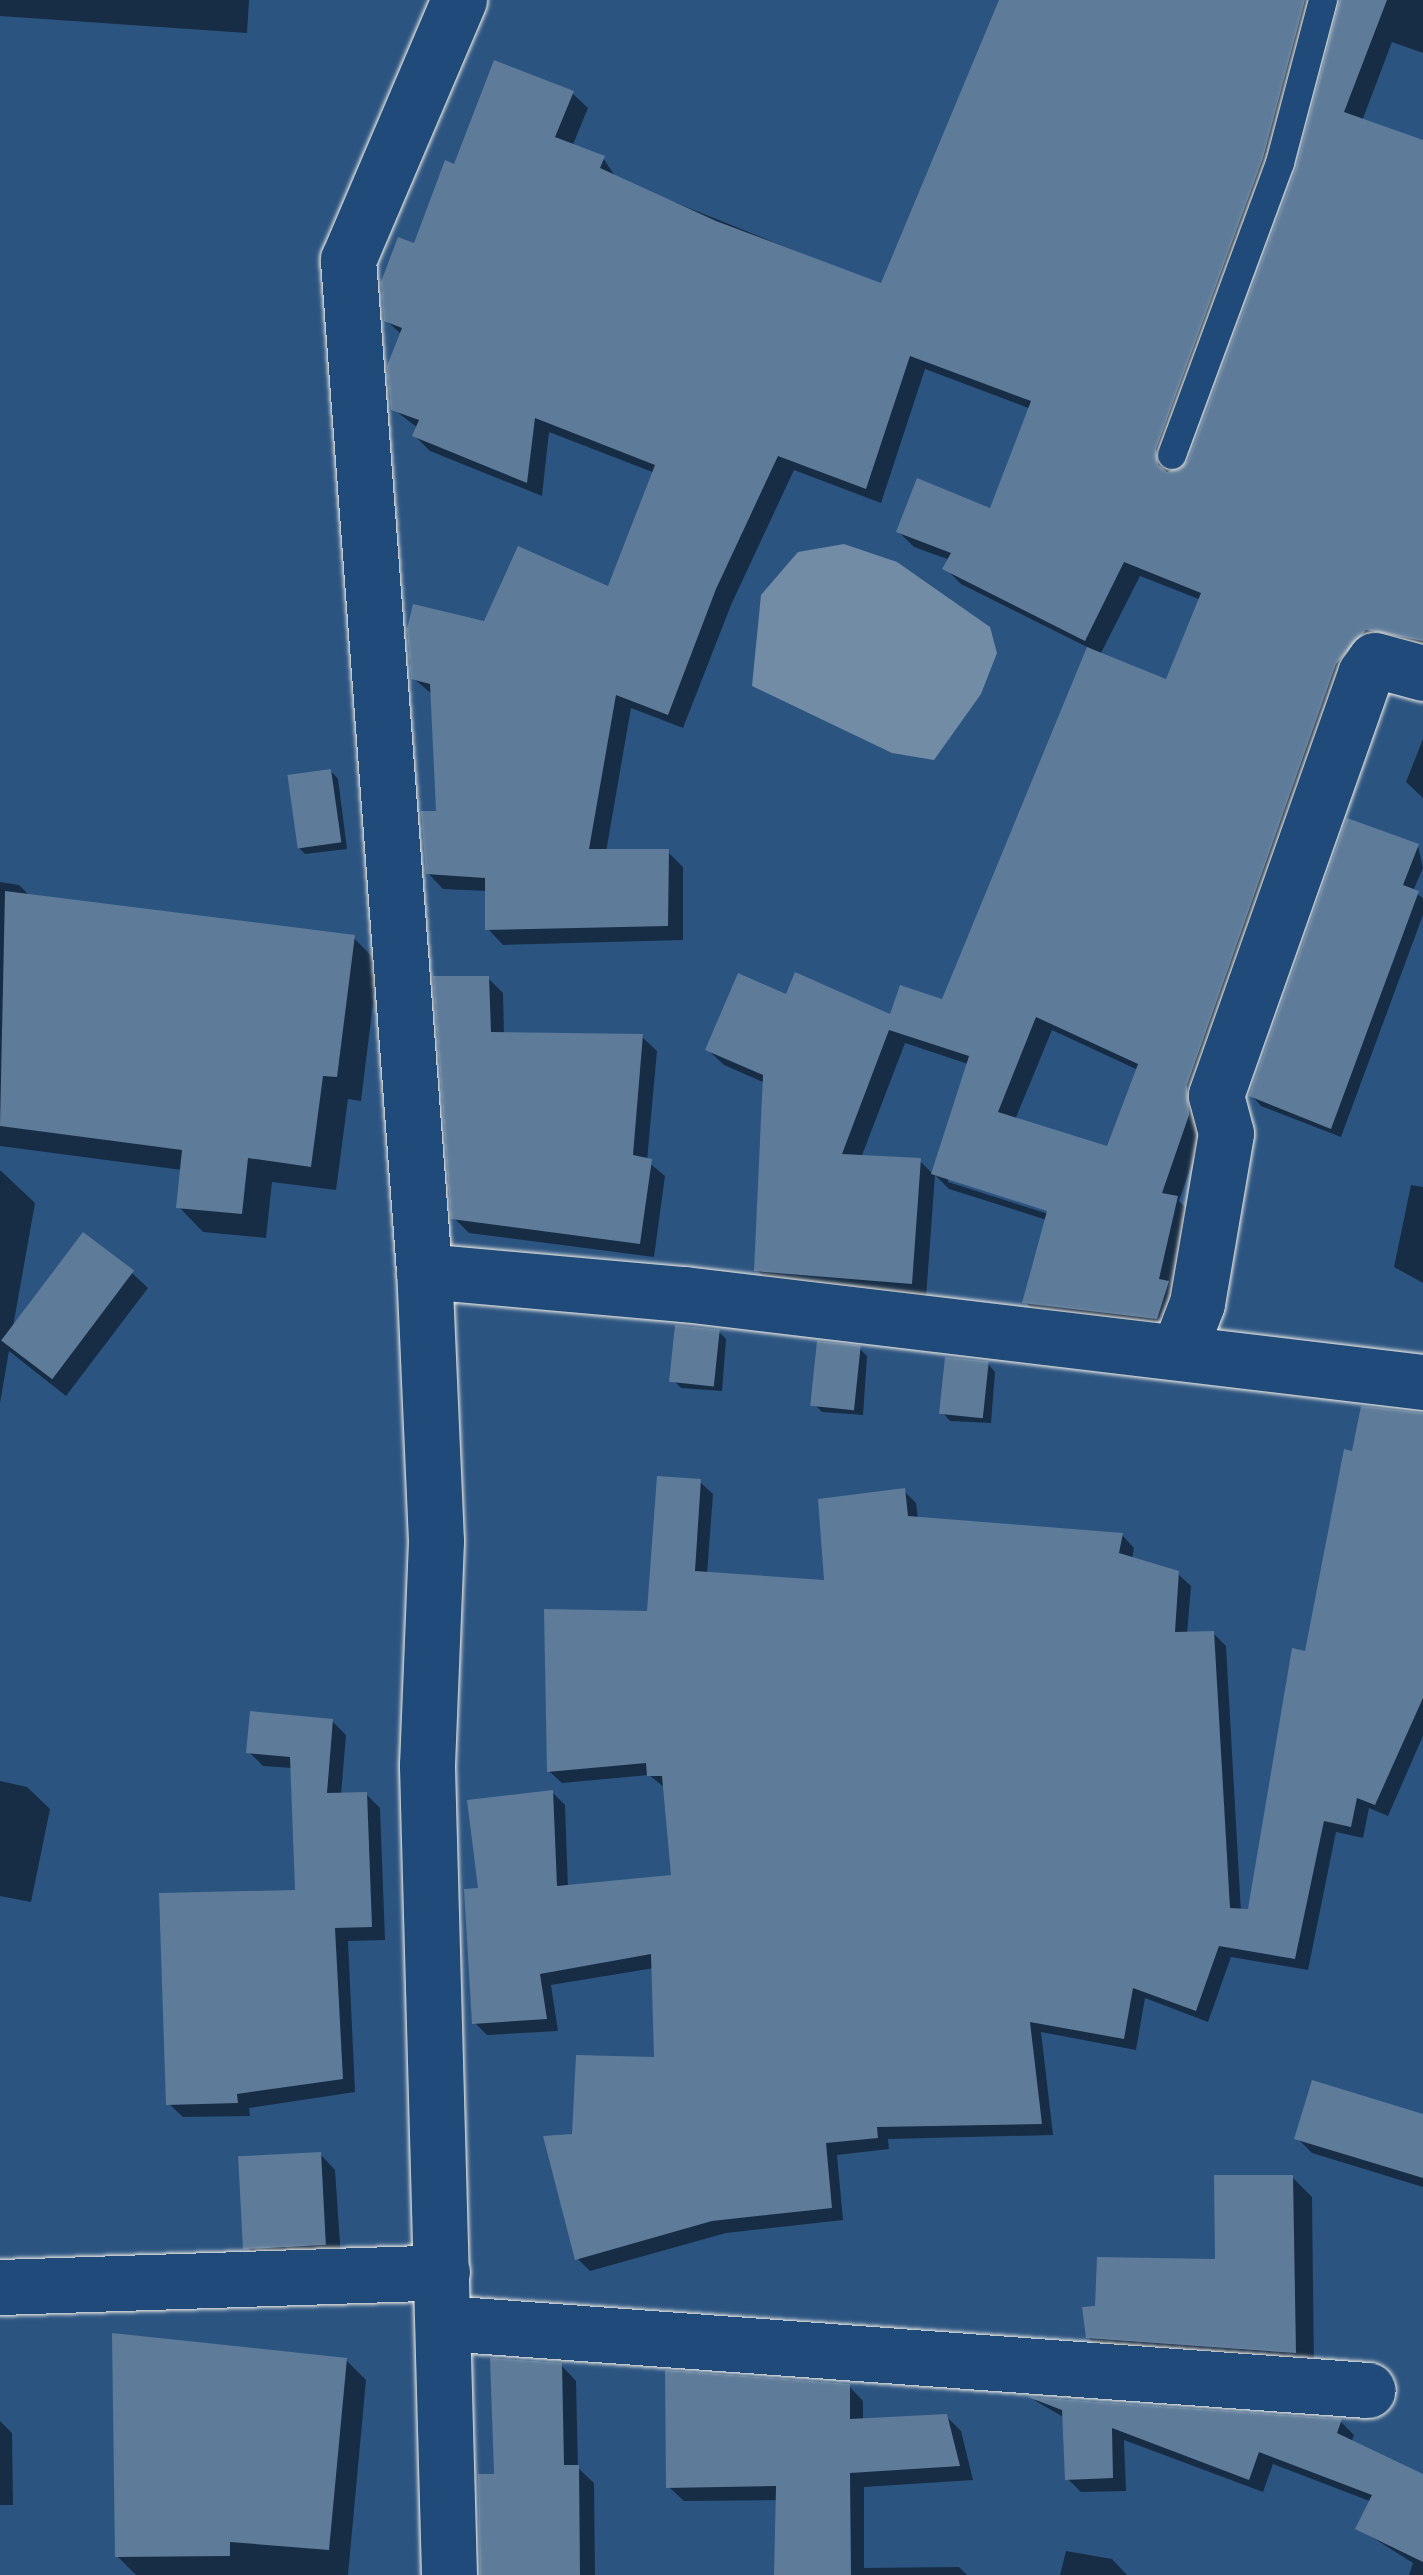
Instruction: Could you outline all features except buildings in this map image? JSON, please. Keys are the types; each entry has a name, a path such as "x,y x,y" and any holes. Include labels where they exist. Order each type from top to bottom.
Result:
{"street":[{"path":"449,2575 427,1766 436,1541 424,1271 348,260 460,0"},
{"path":"1179,1350 1197,1304 1226,1133 1216,1094 1365,674 1375,660 1423,673"},
{"path":"424,1271 1179,1350 1423,1382"},
{"path":"0,2287 443,2297 1368,2390"}],"lane":[{"path":"1172,455 1280,163 1322,0"}],"water":[{"path":"844,544 897,562 990,627 997,653 981,694 934,760 892,753 752,686 761,595 798,552"}]}
